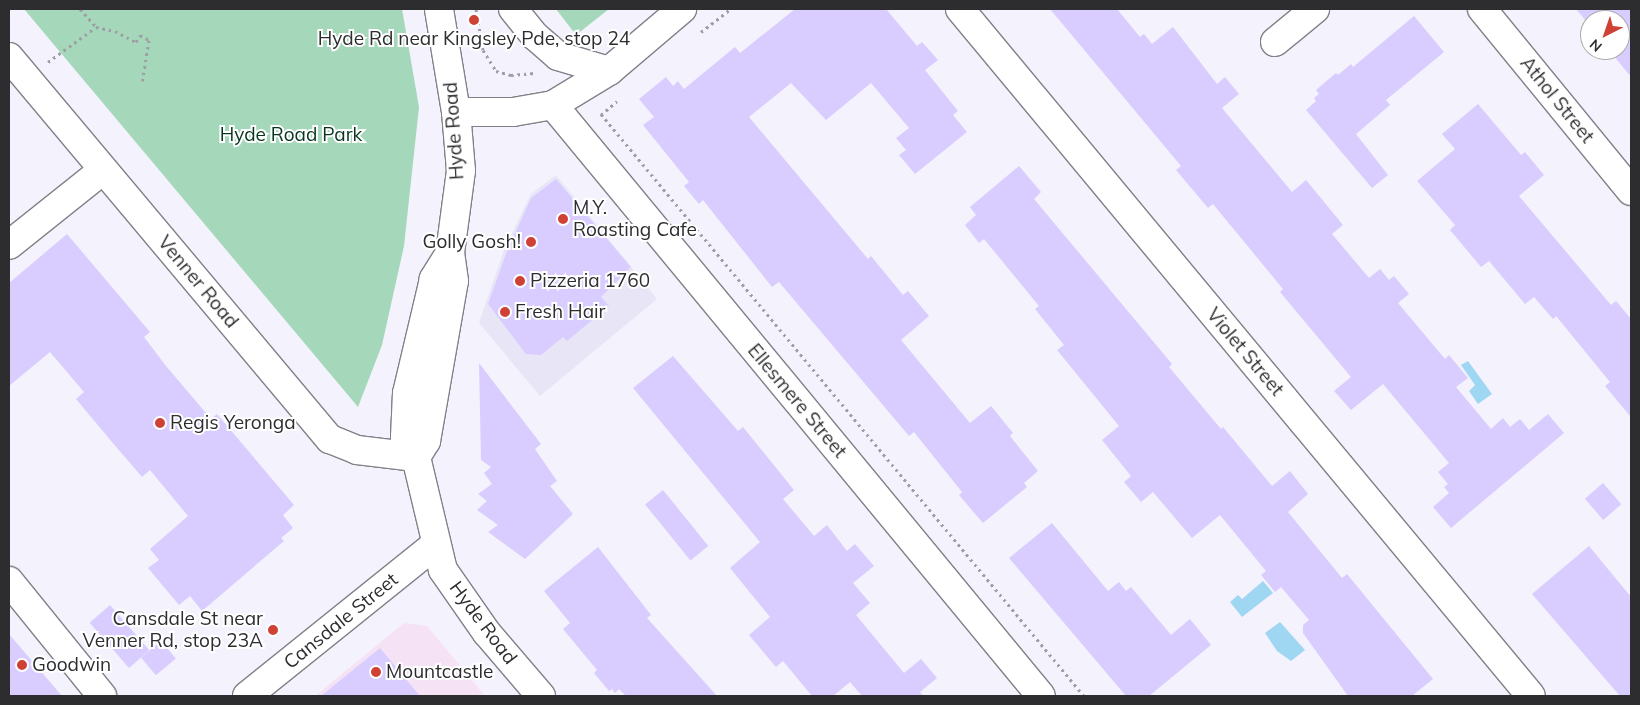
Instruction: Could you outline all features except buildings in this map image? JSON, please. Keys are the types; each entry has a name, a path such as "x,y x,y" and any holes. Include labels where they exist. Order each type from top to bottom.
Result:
{"street":[{"name":"Hyde Road","path":"439,9 456,112 461,171 450,253 434,279 407,393 405,437 416,457 435,545 443,570 469,608 541,696"},
{"path":"513,9 535,36 558,56 609,71"},
{"path":"456,112 513,112 553,105 609,71 682,9"},
{"name":"Violet Street","path":"960,9 1531,696"},
{"path":"1275,42 1315,9"},
{"name":"Athol Street","path":"1482,9 1631,191"},
{"name":"Venner Road","path":"9,57 330,439 356,450 416,457"},
{"name":"Ellesmere Street","path":"553,105 1041,696"},
{"path":"9,245 103,170"},
{"name":"Cansdale Street","path":"248,696 435,545"},
{"path":"9,581 102,696"}],"path":[{"path":"80,9 96,27 115,31 136,42 140,35 150,40 142,83"},
{"path":"476,9 483,50 496,71 512,75 540,73"},
{"path":"46,64 96,27"},
{"path":"601,114 1084,696"}],"shaded area":[{"path":"556,175 657,299 540,396 479,323 504,250 531,194"},
{"path":"404,623 427,626 485,696 315,696"}],"green space":[{"name":"Hyde Road Park","path":"24,9 402,9 419,107 404,246 382,345 358,407"},
{"path":"556,9 609,9 576,35"}],"water":[{"path":"1468,361 1492,394 1478,404 1469,391 1475,385 1461,365"},
{"path":"1263,581 1273,593 1242,617 1230,602 1238,595 1242,599"},
{"path":"1280,622 1305,650 1291,661 1277,651 1265,633"}],"place":[{"name":"Hyde Rd near Kingsley Pde, stop 24","path":"474,20"},
{"name":"M.Y. Roasting Cafe","path":"563,219"},
{"name":"Golly Gosh!","path":"531,242"},
{"name":"Pizzeria 1760","path":"520,281"},
{"name":"Fresh Hair","path":"505,312"},
{"name":"Regis Yeronga","path":"160,423"},
{"name":"Cansdale St near Venner Rd, stop 23A","path":"273,630"},
{"name":"Goodwin","path":"22,665"},
{"name":"Mountcastle","path":"376,672"}]}
